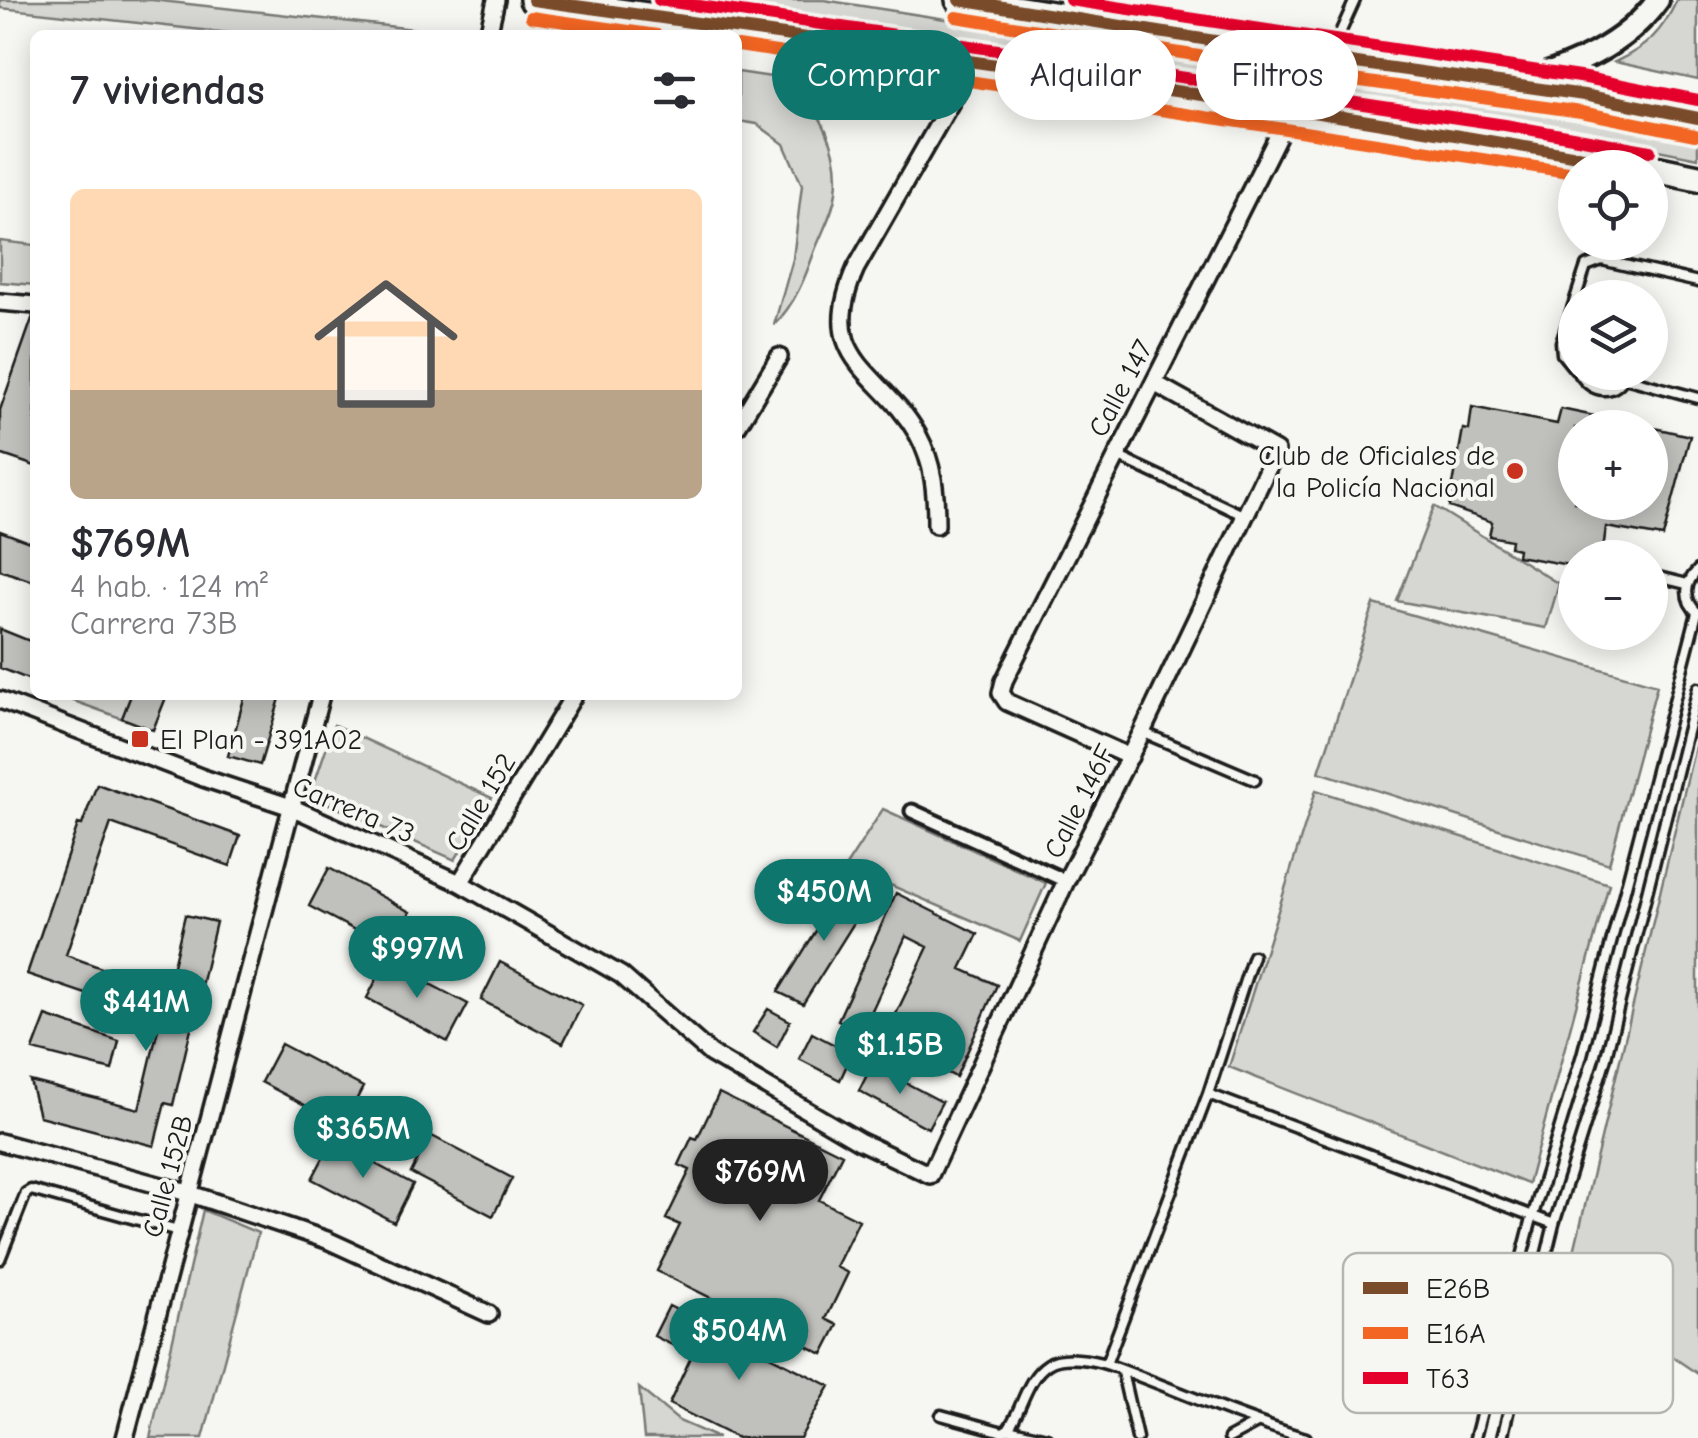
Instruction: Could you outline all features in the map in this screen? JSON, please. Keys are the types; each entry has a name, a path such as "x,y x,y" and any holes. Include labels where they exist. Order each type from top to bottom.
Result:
{"highway":[{"path":"532,0 772,34"},
{"path":"959,0 1196,38"},
{"path":"975,62 1196,96"},
{"path":"1358,63 1584,95 1698,118"},
{"path":"1353,120 1558,153"},
{"path":"1668,172 1698,178"}],"main road":[{"path":"1512,85 1560,70 1602,50 1632,30 1658,0"}],"street":[{"path":"489,30 496,0"},
{"path":"936,525 936,487 918,434 857,364 845,336 842,315 844,293 856,268 941,120"},
{"name":"Calle 147","path":"1130,757 1007,702 1001,693 1004,680 1286,120"},
{"path":"0,302 30,305"},
{"path":"742,418 778,357"},
{"name":"Calle 146F","path":"930,1175 1066,881 1130,757 1276,451 1154,383"},
{"name":"Carrera 73","path":"0,700 136,754 291,808 460,883 621,975 711,1054 859,1141 930,1175"},
{"name":"Calle 152B","path":"125,1438 320,700"},
{"name":"Calle 152","path":"460,883 571,700"},
{"path":"912,812 1066,881"},
{"path":"0,1142 188,1193 326,1240 489,1314"}],"lane":[{"path":"1341,30 1355,0"},
{"path":"1582,280 1586,266 1602,260 1698,282"},
{"path":"1668,388 1698,398"},
{"path":"1115,455 1246,517"},
{"path":"1523,1253 1582,1054 1698,613 1688,600 1687,584 1698,570"},
{"path":"1668,579 1687,584"},
{"path":"1547,1253 1605,1061 1698,688"},
{"path":"1142,732 1255,780"},
{"path":"1628,876 1650,882"},
{"path":"1106,1364 1208,1094 1253,956"},
{"path":"1582,1054 1605,1061"},
{"path":"1208,1094 1554,1224"},
{"path":"0,1259 26,1192 31,1190 178,1230"},
{"path":"1008,1430 1036,1374 1060,1358 1106,1364 1257,1424 1306,1438"},
{"path":"1122,1372 1137,1438"},
{"path":"1475,1438 1481,1413"},
{"path":"1502,1438 1508,1413"},
{"path":"941,1415 1003,1432 1046,1438"},
{"path":"1229,1438 1257,1424"}],"shaded area":[{"path":"0,0 152,0 423,30 202,30 0,8"},
{"path":"684,0 824,0 1015,30 995,30 995,45 975,42 975,30 890,30"},
{"path":"1677,0 1698,0 1698,80 1615,62 1652,37"},
{"path":"1176,55 1196,58 1196,78 1176,74"},
{"path":"742,73 772,77 772,120 820,120 835,160 836,192 830,214 799,290 774,325 793,259 802,185 784,144 757,124 742,122"},
{"path":"1358,84 1698,137 1698,158 1583,135 1358,104"},
{"path":"0,241 30,244 30,285 0,282"},
{"path":"1434,506 1558,583 1546,628 1397,601"},
{"path":"1374,604 1657,685 1609,864 1319,772"},
{"path":"71,700 132,700 126,720"},
{"path":"334,725 492,798 455,860 322,801 313,787"},
{"path":"1698,734 1698,1374 1673,1357 1673,1253 1574,1253"},
{"path":"1316,790 1609,884 1528,1184 1229,1067"},
{"path":"883,809 1046,883 1020,941 846,866"},
{"path":"203,1210 258,1233 203,1438 150,1438"},
{"path":"639,1388 679,1421 718,1438 644,1438"}],"building":[{"path":"30,325 30,464 0,454 0,410"},
{"name":"Club de Oficiales de la Policía Nacional","path":"1472,407 1557,424 1558,420 1558,520 1668,520 1663,537 1606,527 1604,540 1558,540 1558,563 1517,556 1518,549 1510,547 1511,540 1489,536 1492,522 1449,507 1463,429 1469,430"},
{"name":"Club de Oficiales de la Policía Nacional","path":"1668,431 1690,436 1668,518"},
{"path":"0,531 30,542 30,580 0,570"},
{"path":"0,629 30,641 30,680 0,668"},
{"path":"129,700 165,700 153,730 122,718"},
{"path":"244,700 280,700 260,765 228,756"},
{"path":"97,784 240,836 230,866 111,823 66,955 118,974 109,1002 27,974 78,824 82,825"},
{"path":"329,868 410,912 391,949 309,906"},
{"path":"845,884 869,899 803,1004 778,992"},
{"path":"896,893 978,934 961,969 997,985 956,1077 883,1041 928,947 906,936 862,1032 838,1020"},
{"path":"185,915 216,922 173,1105 165,1103 154,1146 39,1116 30,1081 139,1109"},
{"path":"386,961 468,1004 448,1042 367,998"},
{"path":"500,962 582,1005 563,1043 481,1000"},
{"path":"768,1009 790,1021 777,1047 753,1032"},
{"path":"46,1016 119,1041 112,1070 33,1050"},
{"path":"812,1033 852,1054 840,1080 799,1059"},
{"path":"281,1044 363,1087 343,1125 261,1082"},
{"path":"872,1065 942,1102 928,1128 859,1091"},
{"path":"719,1093 842,1154 819,1200 859,1220 836,1267 848,1273 826,1319 838,1325 823,1354 657,1271 680,1225 666,1219 690,1170 679,1165 692,1137 697,1139"},
{"path":"430,1135 512,1178 493,1216 411,1173"},
{"path":"332,1141 413,1184 394,1222 312,1179"},
{"path":"669,1306 830,1386 800,1438 737,1438 669,1404 692,1355 654,1336"}],"transit line":[{"name":"E26B","path":"533,0 1229,99 1558,153"},
{"name":"T63","path":"659,0 1505,125 1644,150"},
{"name":"E26B","path":"959,0 1584,95 1698,118"},
{"name":"T63","path":"1070,0 1586,78 1698,100"},
{"name":"E16A","path":"531,17 622,30"},
{"name":"E16A","path":"956,17 1581,112 1695,135"},
{"name":"E16A","path":"742,47 1558,170"}],"place":[{"name":"Club de Oficiales de la Policía Nacional","path":"1515,471"},
{"name":"El Plan - 391A02","path":"140,739"}]}
